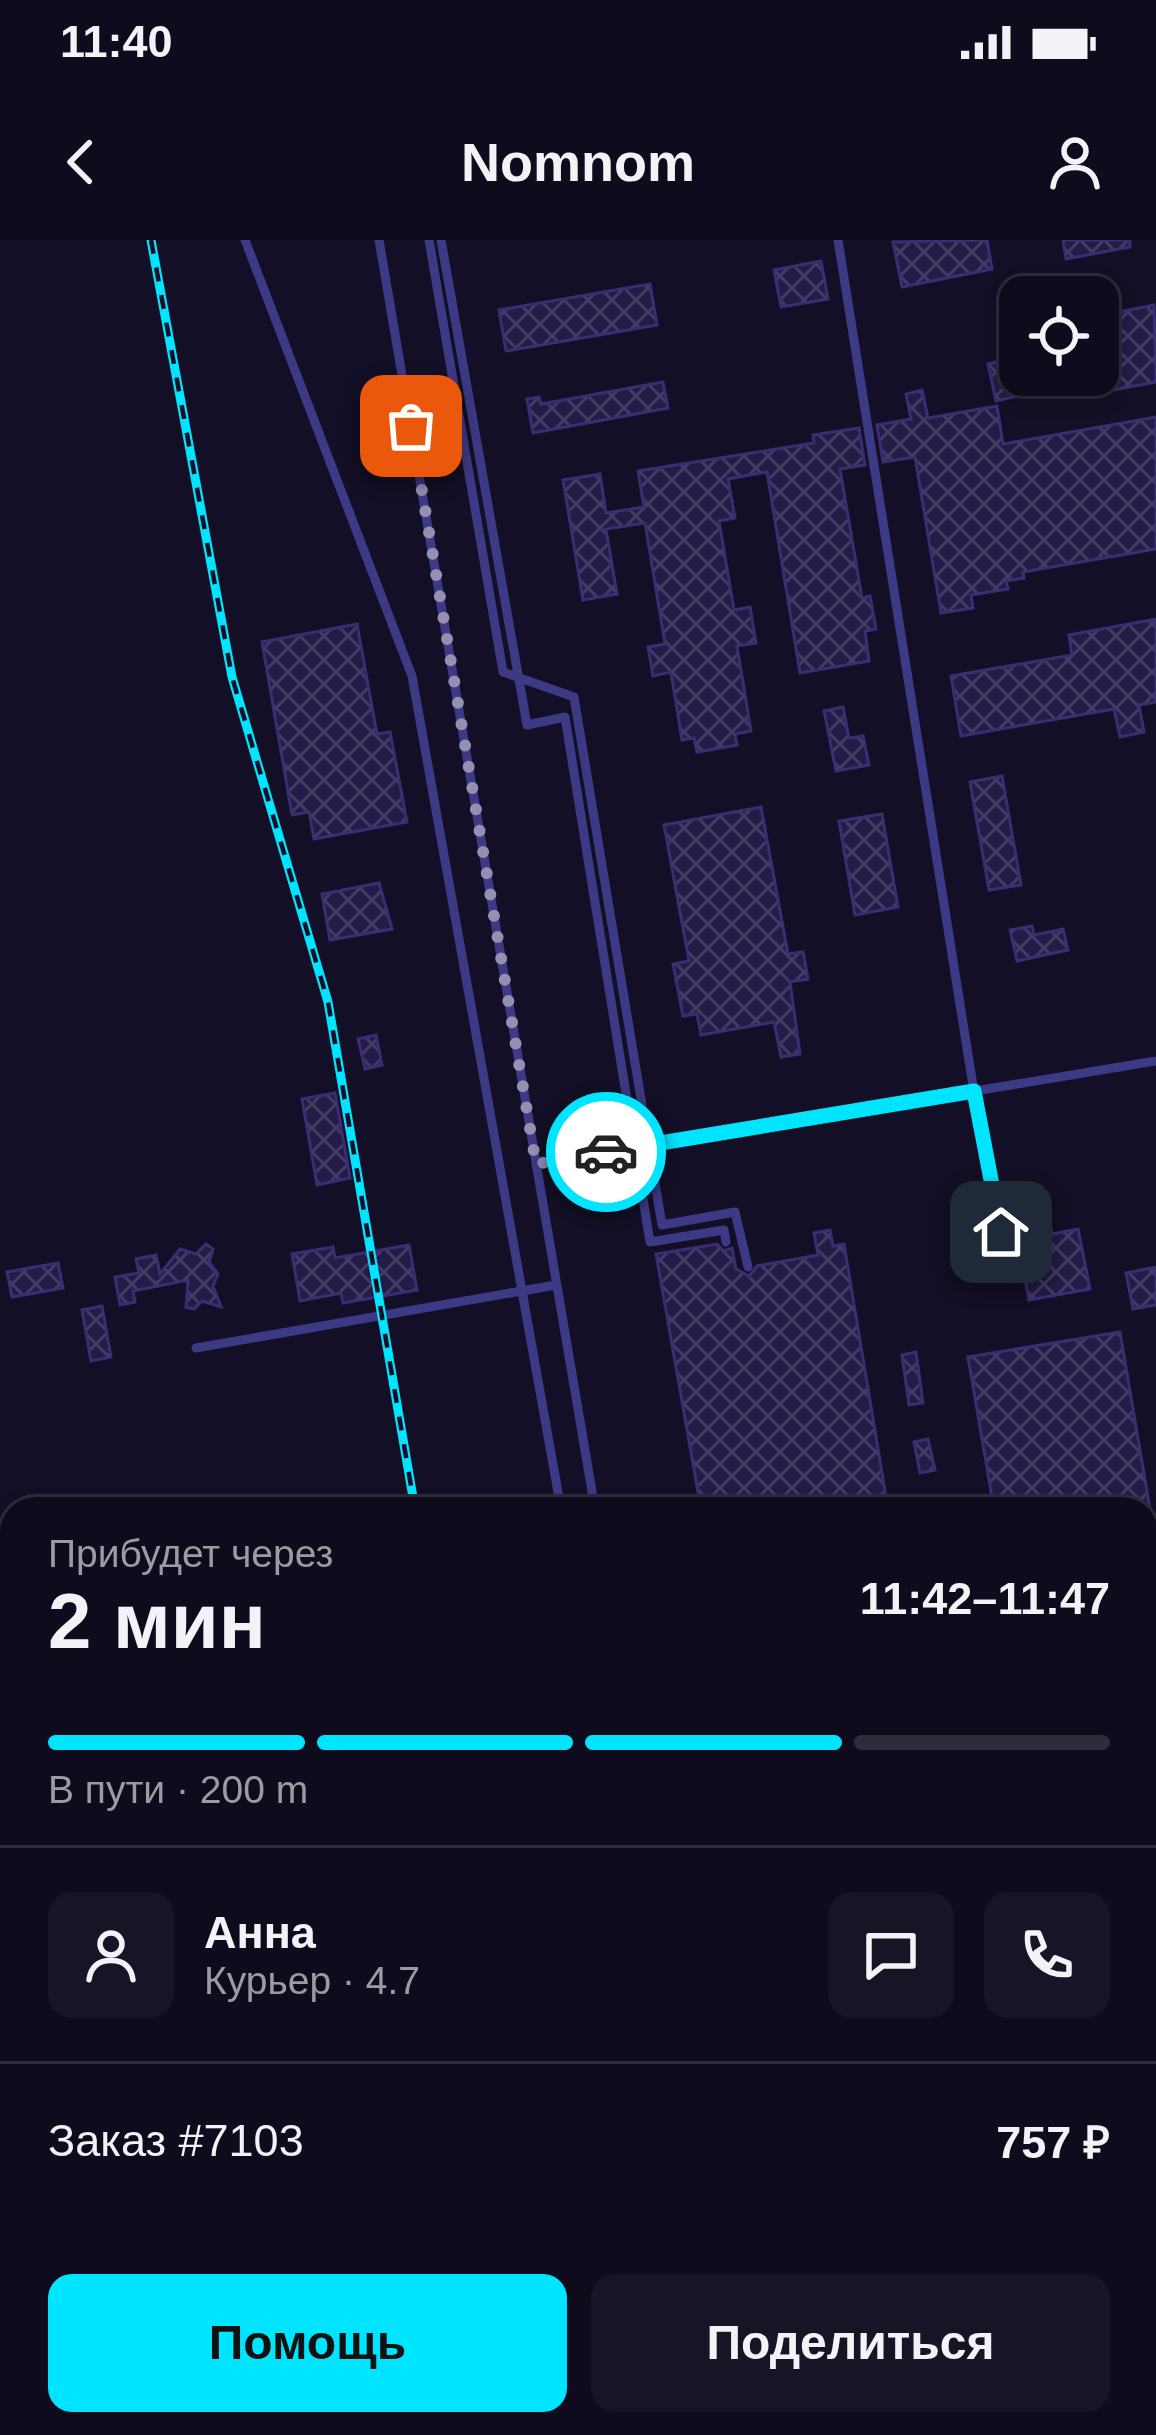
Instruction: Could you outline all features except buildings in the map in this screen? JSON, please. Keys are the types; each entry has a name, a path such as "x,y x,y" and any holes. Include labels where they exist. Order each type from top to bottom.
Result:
{"lane":[{"path":"244,240 412,676 559,1497"},
{"path":"379,240 593,1497"},
{"path":"429,240 503,672 574,697 662,1225 735,1212 748,1267"},
{"path":"440,240 527,725 565,717 650,1242 724,1230 726,1242"},
{"path":"838,240 974,1091 1010,1280"},
{"path":"536,1164 1156,1061"},
{"path":"196,1348 556,1285"}],"railway":[{"path":"151,240 232,677 328,1002 413,1497"}],"way so far":[{"path":"411,426 536,1164 606,1152"}],"route":[{"path":"606,1152 974,1091 1001,1232"}]}
